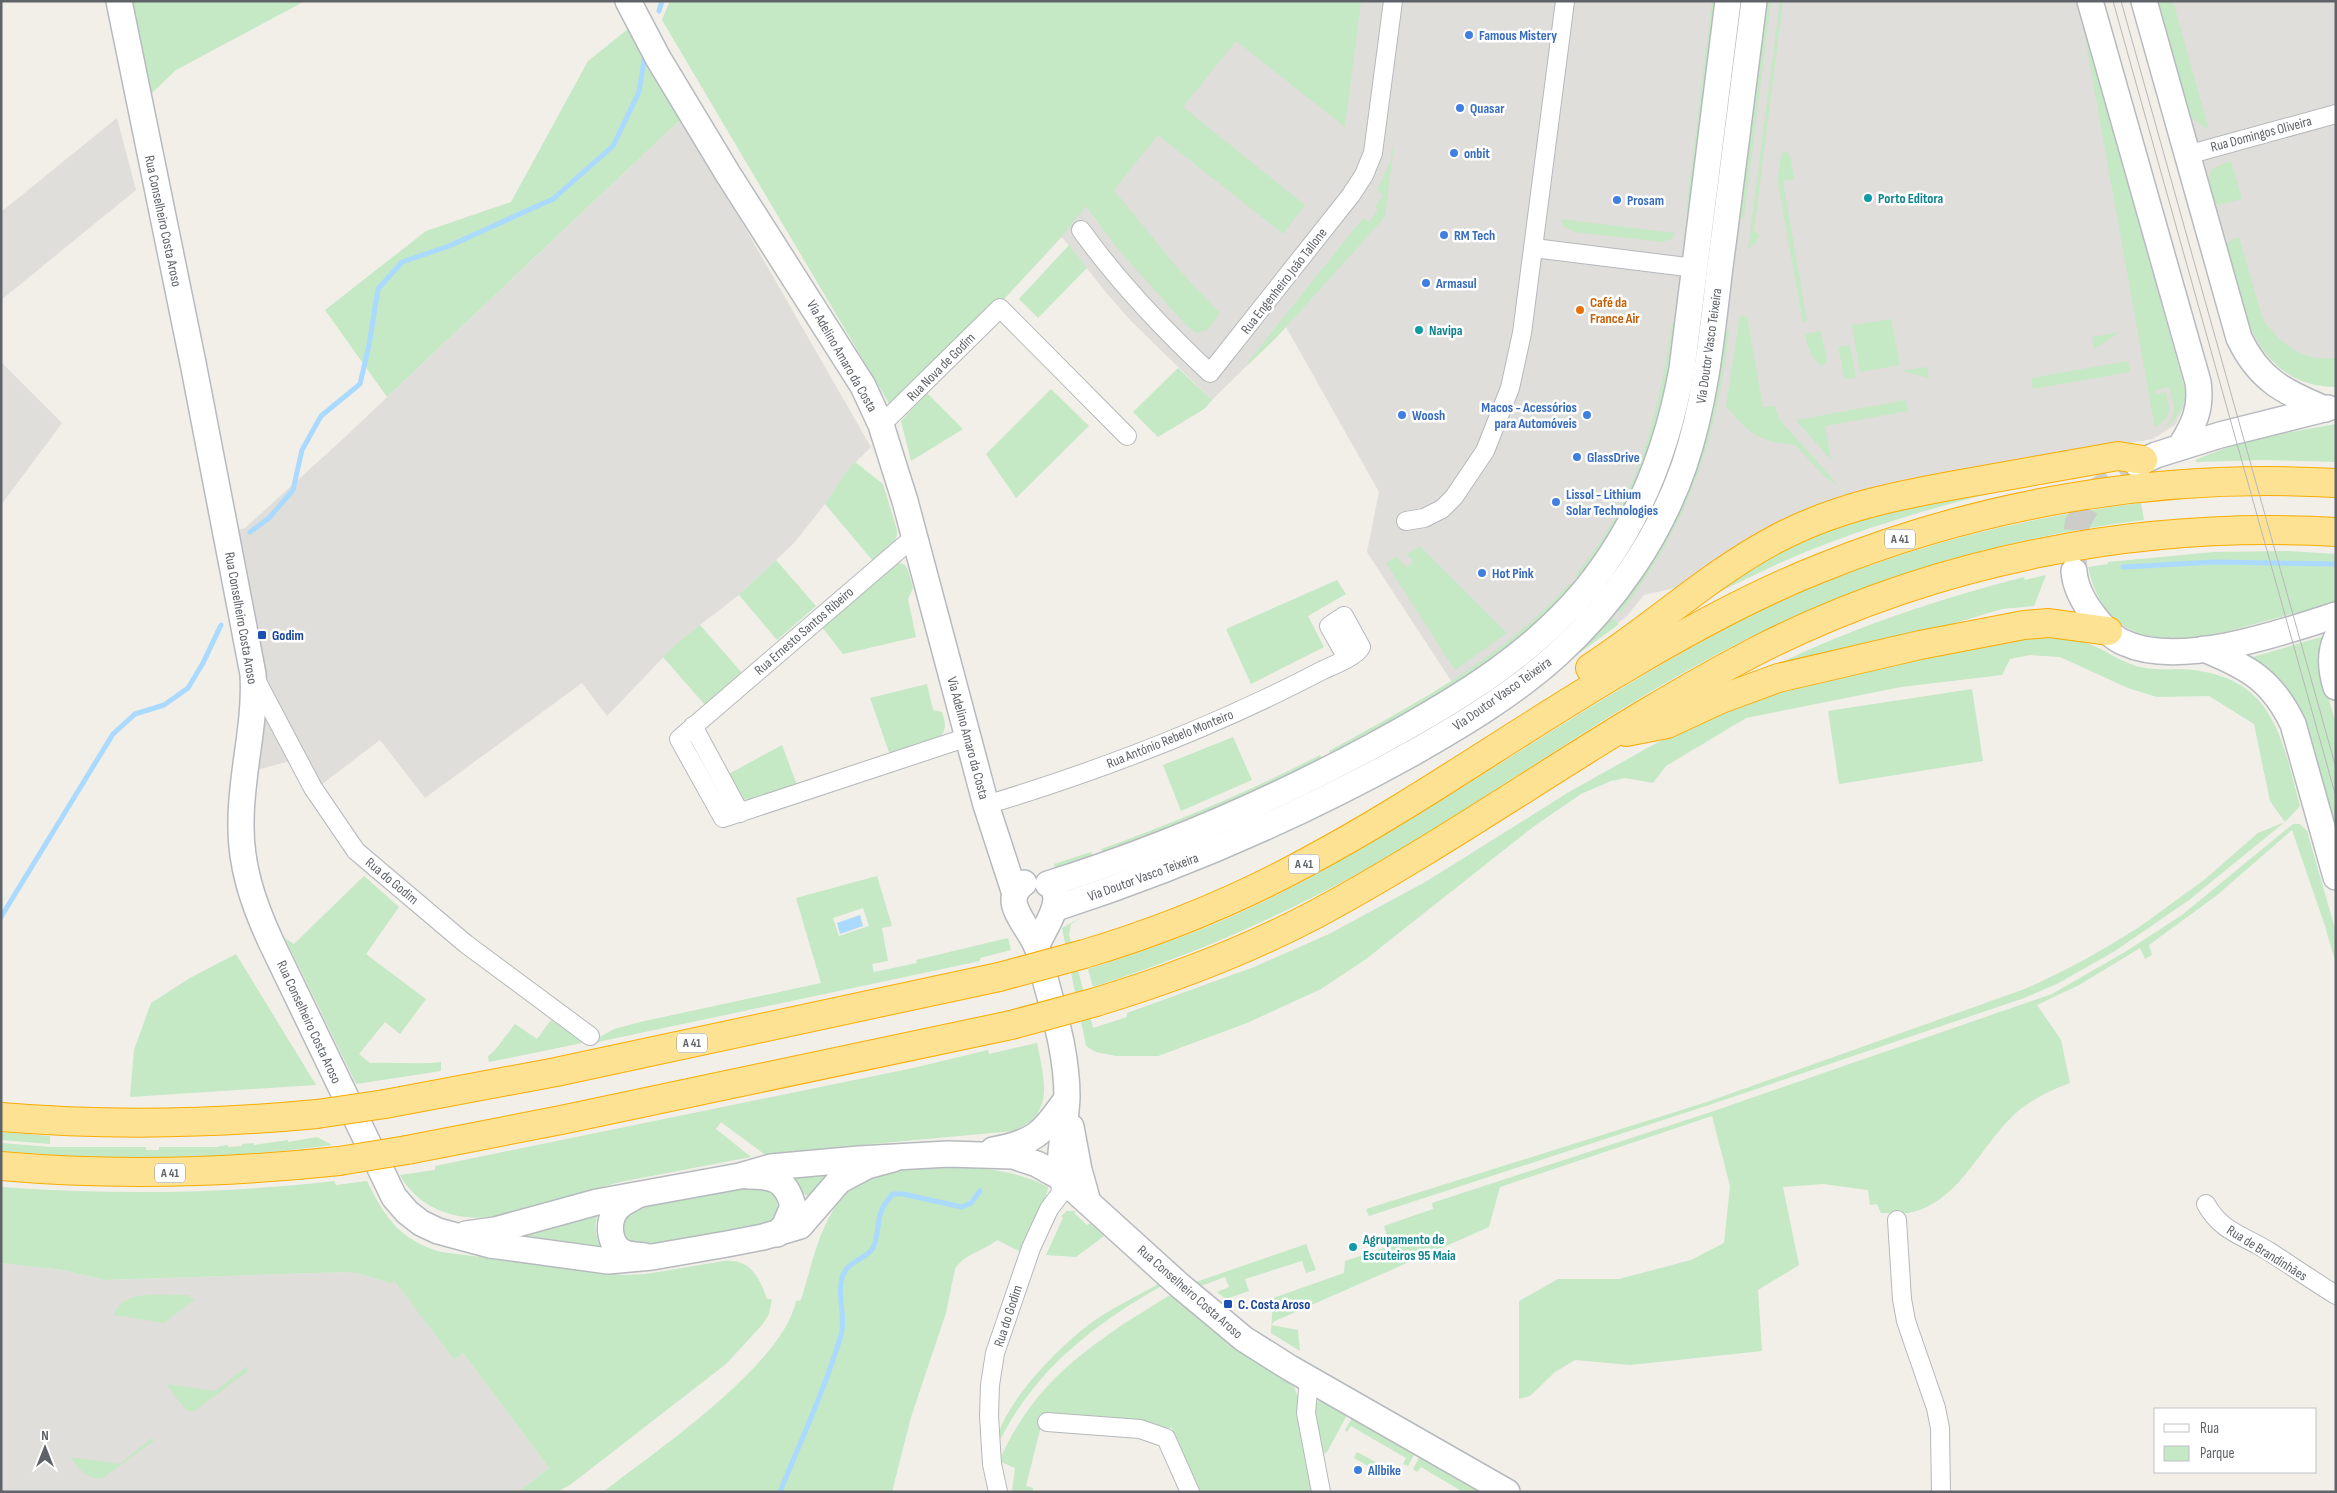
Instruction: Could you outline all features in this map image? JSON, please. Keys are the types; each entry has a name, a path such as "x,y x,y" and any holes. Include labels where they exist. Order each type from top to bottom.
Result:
{"highway":[{"path":"1508,741 1589,669 1627,644 1734,564 1776,538 1822,517 1858,505 1905,494 2118,456 2140,462"},
{"name":"A 41","path":"1,1117 104,1124 172,1124 317,1114 385,1104 556,1072 999,977 1084,954 1196,914 1239,896 1304,864 1386,817 1628,666 1723,613 1820,568 1914,535 2002,511 2057,499 2131,488 2204,482 2269,480 2336,483"},
{"name":"A 41","path":"1,1166 90,1172 182,1173 273,1168 339,1161 494,1134 1011,1025 1096,1002 1189,971 1255,944 1313,915 1371,883 1672,697 1792,634 1876,600 1950,575 2019,557 2110,541 2216,531 2295,530 2336,532"},
{"path":"1608,736 1667,724 1721,699 1778,678 1920,645 2024,625 2049,623 2108,632"}],"main road":[{"name":"Rua Conselheiro Costa Aroso","path":"119,1 193,363 253,674 253,721 240,822 243,863 253,899 301,1005 394,1197 406,1212 421,1223 438,1231 490,1245 608,1261 652,1257 777,1234 800,1226 839,1181 867,1166 893,1159"},
{"name":"Via Adelino Amaro da Costa","path":"628,1 658,58 728,174 863,386 891,451 995,837 1006,862 1032,886 1055,892 1053,913"},
{"name":"Via Doutor Vasco Teixeira","path":"1032,886 1182,836 1318,775 1385,739 1465,692 1498,670 1544,633 1564,614 1601,570 1623,537 1647,491 1665,443 1678,392 1728,1"},
{"name":"Via Doutor Vasco Teixeira","path":"1053,913 1218,849 1344,790 1475,715 1539,670 1564,648 1605,606 1654,532 1676,486 1691,443 1702,400 1754,1"},
{"path":"2090,1 2198,382 2200,399 2198,413 2180,447"},
{"path":"2144,1 2234,323 2246,354 2268,380 2289,394 2330,408"},
{"path":"1695,268 1720,272"},
{"path":"2140,462 2180,447 2282,418 2330,408"},
{"path":"2074,571 2083,599 2108,632 2125,643 2141,649 2163,653 2204,649 2249,640 2336,616"},
{"path":"2336,639 2331,656 2336,687"},
{"path":"2204,649 2256,674 2282,703 2293,724 2336,877"},
{"name":"Via Adelino Amaro da Costa","path":"1032,886 1014,908 1023,920 1036,946 1061,1038 1066,1068 1067,1100 1079,1170 1088,1202"},
{"path":"1023,920 1037,923 1053,913"},
{"path":"1036,946 1053,913"},
{"name":"Via Adelino Amaro da Costa","path":"1060,1177 1060,1159 1067,1100"},
{"path":"971,1154 1007,1148 1030,1140 1046,1127 1067,1100"},
{"name":"Rua Conselheiro Costa Aroso","path":"456,1236 495,1230 597,1202 740,1176 784,1165 860,1159 971,1154 1012,1156 1036,1164 1060,1177 1219,1320 1260,1350 1507,1492"},
{"name":"Rua Conselheiro Costa Aroso","path":"740,1176 773,1178 780,1183 788,1194 792,1206 785,1225 777,1234"},
{"name":"Rua Conselheiro Costa Aroso","path":"640,1193 619,1206 612,1215 610,1227 612,1239 618,1248 625,1253 652,1257"}],"street":[{"name":"Rua Engenheiro João Tallone","path":"1081,230 1130,292 1167,332 1210,373 1351,195 1364,175 1376,140 1393,1"},
{"path":"1406,521 1424,518 1442,509 1470,476 1488,444 1503,407 1518,354 1534,248 1565,1"},
{"name":"Rua Domingos Oliveira","path":"2186,155 2336,114"},
{"path":"1534,248 1695,268"},
{"name":"Rua Nova de Godim","path":"881,425 1000,308 1128,436"},
{"name":"Rua Ernesto Santos Ribeiro","path":"914,536 693,726 740,813 968,738"},
{"name":"Rua António Rebelo Monteiro","path":"986,805 1092,770 1227,717 1278,694 1347,658"},
{"name":"Rua do Godim","path":"253,674 313,788 356,851 466,944 590,1036"},
{"name":"Rua do Godim","path":"998,1492 992,1464 989,1416 990,1385 996,1353 1031,1248 1050,1210 1061,1193 1060,1177"},
{"name":"Rua de Brandinhães","path":"2206,1204 2213,1218 2232,1231 2270,1251 2336,1295"},
{"path":"1897,1220 1902,1299 1906,1322 1936,1408 1940,1428 1941,1492"},
{"path":"1309,1379 1306,1413 1320,1486"},
{"path":"1047,1422 1140,1429 1166,1438 1190,1492"}],"shaded area":[{"path":"670,1 2076,1 2184,386 2185,405 2175,425 2153,439 1947,476 1679,587 1644,595 1626,617 1555,671 1556,675 1459,693 1367,552 1379,492 1286,327 1212,400 1131,321 1062,237 1003,300 662,20"},
{"path":"2158,1 2336,1 2336,387 2309,383 2293,377 2270,359 2260,348 2253,335 2238,302"},
{"path":"117,118 136,190 1,300 1,212"},
{"path":"682,118 871,447 845,473 825,504 794,543 739,595 678,642 607,716 582,683 425,798 380,740 321,785 294,760 249,772 229,532 245,528 344,438"},
{"path":"1,362 62,423 1,505"},
{"path":"1,1263 63,1270 104,1280 348,1272 392,1284 394,1279 454,1360 463,1353 549,1468 518,1492 1,1492"}],"green space":[{"path":"132,1 305,1 176,70 151,94"},
{"path":"670,1 1361,1 1345,127 1236,41 1183,107 1305,205 1283,234 1158,135 1114,190 1179,270 1220,313 1207,330 1196,333 1185,324 1117,248 1086,206 1062,236 1003,300 1000,298 891,407 662,20"},
{"path":"1712,1 1719,1 1692,211 1686,211"},
{"path":"1763,1 1771,1 1744,218 1736,217"},
{"path":"1780,1 1783,1 1754,231 1760,234 1755,244 1748,249"},
{"path":"2158,1 2173,1 2209,130 2191,118"},
{"path":"2082,21 2186,392 2184,404 2179,413 2163,429 2171,419 2174,405 2169,387 2156,390 2156,394 2166,392 2169,409 2167,416 2155,428"},
{"path":"628,29 682,118 387,397 325,310 426,231 511,202 588,61"},
{"path":"1395,136 1385,217 1276,338 1249,364 1247,363 1363,218 1369,222 1378,210 1375,207 1383,195 1377,190 1390,162"},
{"path":"1783,152 1787,152 1790,155 1794,179 1783,181 1807,321 1803,322 1779,190 1778,177 1781,155"},
{"path":"2231,161 2242,199 2219,205 2213,202 2208,181 2209,176 2216,167"},
{"path":"1560,219 1675,233 1672,239 1662,242 1574,232 1563,226"},
{"path":"2239,237 2262,317 2275,334 2293,349 2314,358 2336,357 2336,387 2309,383 2287,374 2270,358 2256,339 2238,294 2225,246 2231,240"},
{"path":"1069,245 1087,268 1038,318 1019,299"},
{"path":"1740,316 1747,317 1763,407 1775,406 1779,419 1838,485 1825,477 1795,445 1763,439 1742,424 1726,406"},
{"path":"1891,319 1900,365 1860,372 1852,325"},
{"path":"1672,324 1679,325 1663,414 1624,515 1580,580 1575,576 1597,547 1615,517 1642,457 1660,393"},
{"path":"1722,330 1729,331 1724,371 1707,445 1696,480 1664,547 1621,612 1615,608 1636,580"},
{"path":"1821,331 1827,361 1822,366 1812,356 1805,334"},
{"path":"2120,332 2094,349 2092,337"},
{"path":"1850,345 1856,378 1847,379 1844,377 1838,347"},
{"path":"2128,361 2130,372 2033,389 2031,378"},
{"path":"1927,367 1929,378 1900,371"},
{"path":"1178,368 1212,400 1204,409 1158,437 1133,412"},
{"path":"1051,389 1089,426 1016,498 986,454"},
{"path":"927,393 963,429 911,461 901,421"},
{"path":"1906,400 1908,411 1825,426 1831,460 1796,420"},
{"path":"2336,424 2336,462 2264,460 2196,462 2196,460 2213,453 2247,442"},
{"path":"855,462 883,484 897,530 893,544 873,561 825,504 845,473"},
{"path":"2022,486 1939,507 1857,533 1803,553 1695,602 1835,519"},
{"path":"2141,503 2144,520 2034,538 1927,566 1875,584 1773,626 1723,651 1630,704 1447,820 1323,892 1259,923 1194,951 1093,987 1088,969 1182,937 1273,897 1391,831 1622,688 1740,621 1787,598 1885,560 1935,544 2037,520"},
{"path":"1420,546 1507,633 1455,670 1386,563 1396,556 1407,568 1413,562 1407,554"},
{"path":"2289,551 2336,554 2336,602 2205,636 2155,637 2132,630 2113,617 2098,597 2088,567 2108,564 2108,562 2214,552"},
{"path":"776,560 816,606 777,640 739,595"},
{"path":"900,563 905,565 908,570 913,588 908,599 916,637 843,654 822,627 894,565"},
{"path":"2046,575 2034,606 2002,609 1925,632 1778,664 1838,637 1899,614 2024,577 2025,580"},
{"path":"1337,580 1346,594 1308,616 1324,647 1251,684 1226,629"},
{"path":"1569,584 1574,587 1544,619 1472,675 1332,757 1329,751 1425,697 1487,657 1516,635"},
{"path":"1609,615 1619,624 1555,671 1556,675 1494,715"},
{"path":"700,625 742,673 705,705 663,657 678,642"},
{"path":"2051,636 2087,643 2140,667 2200,671 2225,678 2245,688 2261,703 2281,739 2300,806 2285,822 2270,801 2254,724 2209,696 2157,697 2128,688 2060,657 2030,655 2010,659 2002,675 1901,687 1746,718 1666,766 1653,783 1625,778 1611,781 1581,794 1533,827 1366,959 1321,989 1247,1023 1158,1056 1116,1056 1096,1052 1086,1046 1062,928 1080,918 1071,924 1069,935 1093,1028 1127,1017 1127,1013 1254,967 1329,934 1427,881 1569,792 1700,721 1762,698 1814,682 1897,663 2032,637"},
{"path":"2321,637 2324,638 2324,683 2336,724 2336,840 2249,658"},
{"path":"927,684 933,710 942,712 945,723 943,732 938,738 890,755 870,698"},
{"path":"1972,689 1983,761 1839,784 1828,711"},
{"path":"1233,737 1252,780 1181,811 1163,765"},
{"path":"782,745 797,785 749,801 741,798 727,775"},
{"path":"1320,755 1323,762 1253,796 1103,855 1101,849 1212,806"},
{"path":"2285,822 2189,900 2115,951 2057,984 2024,998 1709,1105 1369,1216 1366,1209 1707,1102 2022,990 2074,965 2138,928 2204,880 2258,833"},
{"path":"2293,824 2300,824 2307,831 2336,932 2336,964 2292,830 2216,896 2149,945 2152,955 2145,959 2140,948 2079,985 2037,1005 2061,1040 2070,1083 2042,1095 2016,1113 2003,1126 1955,1186 1941,1198 1926,1207 1908,1213 1881,1213 1877,1204 1870,1205 1868,1190 1823,1184 1783,1187 1799,1265 1758,1290 1762,1351 1630,1365 1575,1360 1555,1372 1530,1396 1519,1399 1519,1301 1558,1279 1619,1279 1691,1260 1724,1243 1730,1186 1712,1116 1500,1187 1489,1227 1275,1321 1271,1325 1273,1298 1344,1273 1345,1261 1390,1246 1384,1226 1433,1209 1432,1203 1711,1112 2052,994 2125,952 2182,915"},
{"path":"1091,852 1094,859 1056,871 1054,864"},
{"path":"364,876 399,907 366,954 426,999 400,1034 385,1022 359,1054 370,1063 441,1062 441,1071 356,1084 285,938 294,944"},
{"path":"877,876 892,926 882,928 888,961 872,964 874,972 917,963 916,960 1008,938 1011,950 980,958 980,961 593,1043 592,1041 614,1029 640,1022 821,983 796,898","holes":["863,908 869,926 839,936 833,918"]},
{"path":"236,954 316,1085 130,1097 134,1050 151,1003 190,978"},
{"path":"551,1020 577,1037 592,1041 489,1062 488,1056 515,1024 537,1039"},
{"path":"1037,1043 1044,1082 1041,1106 1036,1116 1027,1124 1013,1131 764,1154 721,1122 716,1129 751,1157 620,1182 496,1216 482,1218 454,1215 429,1205 417,1197 400,1175 435,1170 435,1166 913,1068 988,1050 989,1054"},
{"path":"1,1132 50,1136 50,1144 1,1140"},
{"path":"317,1137 332,1145 249,1154 166,1157 84,1156 1,1151 1,1143 51,1147 146,1147 146,1150 159,1150 159,1147 219,1147 228,1145 228,1147 288,1140 288,1142"},
{"path":"947,1166 1012,1173 1048,1187 1047,1193 1021,1252 997,1240 963,1260 955,1269 946,1313 911,1417 892,1492 603,1492 714,1405 743,1379 768,1352 786,1326 796,1301 801,1300 819,1239 833,1211 842,1198 853,1188 848,1182 876,1170"},
{"path":"827,1168 829,1178 810,1197 802,1193 791,1174"},
{"path":"334,1181 336,1185 367,1181 380,1206 395,1226 415,1241 441,1252 623,1275 646,1274 724,1261 741,1263 753,1271 767,1299 772,1299 769,1314 762,1325 726,1364 570,1485 557,1492 518,1492 549,1468 463,1353 454,1360 394,1280 392,1284 348,1272 104,1280 63,1270 1,1263 1,1187 43,1190 168,1192 251,1189"},
{"path":"750,1182 775,1194 778,1208 770,1223 644,1249 629,1242 624,1236 622,1220 631,1206"},
{"path":"1067,1211 1075,1211 1075,1214 1087,1225 1090,1223 1104,1236 1076,1257 1046,1255 1063,1218 1061,1216"},
{"path":"599,1212 596,1221 596,1231 602,1249 500,1236"},
{"path":"1306,1244 1316,1270 1306,1273 1302,1261 1245,1279 1249,1291 1226,1299 1217,1292 1229,1287 1225,1277 1201,1286 1196,1282"},
{"path":"1160,1283 1163,1285 1114,1315 1070,1350 1032,1390 1001,1438 996,1432 999,1432 1005,1418 1024,1389 1062,1348 1095,1320"},
{"path":"156,1294 187,1295 195,1299 164,1323 114,1315 118,1306 126,1300 135,1297"},
{"path":"1172,1294 1221,1336 1294,1387 1299,1400 1315,1492 1199,1492 1172,1428 1043,1418 1026,1486 1033,1488 1032,1492 1012,1492 1015,1468 999,1461 1012,1435 1031,1405 1066,1368 1086,1351 1128,1321"},
{"path":"1271,1325 1298,1330 1300,1351 1271,1333"},
{"path":"248,1366 247,1372 193,1412 186,1410 166,1384 215,1391"},
{"path":"1318,1401 1324,1402 1347,1415 1327,1452 1323,1454 1313,1407"},
{"path":"1352,1418 1415,1453 1408,1466 1403,1464 1406,1458 1351,1426 1347,1432 1345,1430"},
{"path":"152,1438 154,1441 103,1478 88,1476 70,1457 120,1464"},
{"path":"1357,1452 1381,1465 1377,1471 1354,1458"},
{"path":"1420,1456 1483,1492 1463,1492 1421,1467 1417,1472 1413,1469"}],"water":[{"path":"860,915 863,926 840,934 837,923"}],"waterway":[{"path":"659,11 662,1"},
{"path":"250,532 269,518 293,490 302,450 321,416 360,384 369,345 378,289 402,262 449,246 553,199 613,146 639,92 645,54"},
{"path":"2123,567 2214,562 2336,564"},
{"path":"1,917 113,734 135,714 164,705 188,688 203,663 221,625"},
{"path":"780,1492 820,1395 841,1335 843,1319 840,1294 842,1278 848,1267 873,1248 883,1206 893,1194 903,1194 962,1207 971,1203 980,1191"}],"tunnel":[{"path":"2074,567 2077,524 2096,491 2137,464"}],"tram line":[{"path":"2113,1 2336,797"},
{"path":"2121,1 2336,768"}],"place":[{"name":"Famous Mistery","path":"1469,35"},
{"name":"Quasar","path":"1460,108"},
{"name":"onbit","path":"1454,153"},
{"name":"Porto Editora","path":"1868,198"},
{"name":"Prosam","path":"1617,200"},
{"name":"RM Tech","path":"1444,235"},
{"name":"Armasul","path":"1426,283"},
{"name":"Café da France Air","path":"1580,310"},
{"name":"Navipa","path":"1419,330"},
{"name":"Woosh","path":"1402,415"},
{"name":"Macos - Acessórios para Automóveis","path":"1587,415"},
{"name":"GlassDrive","path":"1577,457"},
{"name":"Lissol - Lithium Solar Technologies","path":"1556,502"},
{"name":"Hot Pink","path":"1482,573"},
{"name":"Godim","path":"262,635"},
{"name":"Agrupamento de Escuteiros 95 Maia","path":"1353,1247"},
{"name":"C. Costa Aroso","path":"1228,1304"},
{"name":"Allbike","path":"1358,1470"}]}
